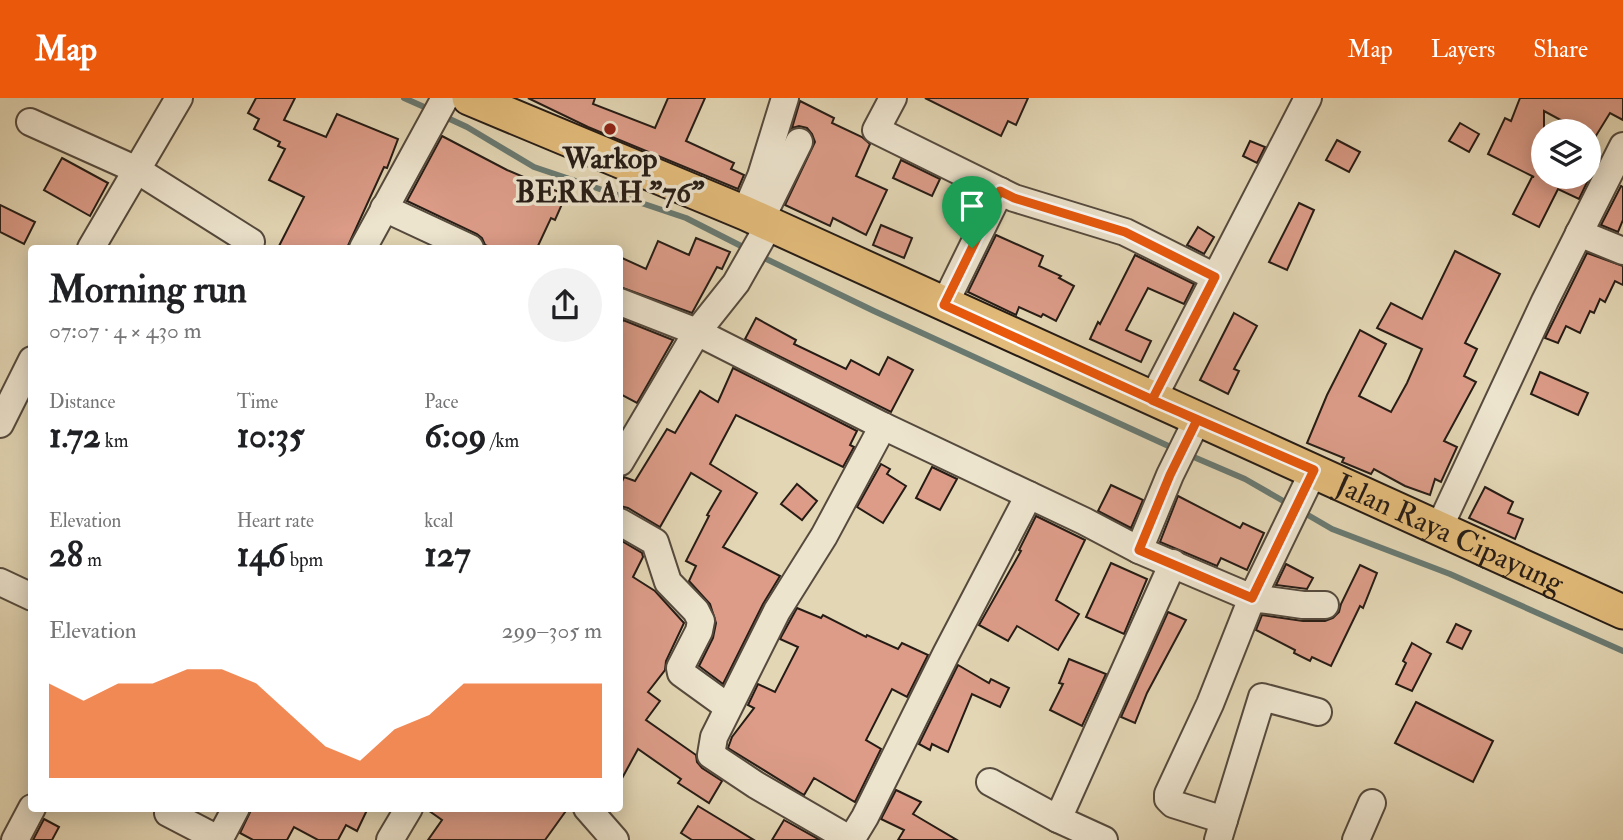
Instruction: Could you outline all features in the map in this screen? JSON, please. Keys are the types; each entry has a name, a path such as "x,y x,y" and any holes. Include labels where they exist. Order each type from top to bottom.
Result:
{"main road":[{"name":"Jalan Raya Cipayung","path":"488,102 1152,400 1192,430 1439,528 1623,612"}],"street":[{"path":"93,245 179,98"},
{"path":"365,245 445,98"},
{"path":"759,224 761,176 785,98"},
{"path":"893,98 876,130 1014,198 1125,232 1215,277"},
{"path":"1152,400 1308,98"},
{"path":"30,122 137,170 251,242"},
{"path":"623,457 697,332 736,283 759,224 799,142"},
{"path":"1439,528 1623,146"},
{"path":"944,305 1000,191"},
{"path":"384,208 464,245"},
{"path":"1579,233 1623,251"},
{"path":"623,303 697,332 1139,550 1252,598 1325,605"},
{"path":"0,424 28,368"},
{"path":"883,426 824,536 777,611 713,737 711,755 851,840 1029,495"},
{"path":"1139,550 1192,430"},
{"path":"1262,697 1221,830 1173,804 1168,799 1168,794 1221,677 1252,598 1310,477"},
{"path":"623,524 655,542 668,582 696,611 701,621 699,631 680,668 681,673 728,708"},
{"path":"1058,819 1173,563"},
{"path":"0,582 28,595"},
{"path":"1221,677 1262,697 1318,712"},
{"path":"990,782 1058,819 1104,840"},
{"path":"1356,840 1372,803"},
{"path":"15,840 30,812"},
{"path":"168,813 220,840 234,812"},
{"path":"590,812 615,840"}],"building":[{"path":"256,98 295,98 284,120 326,137 337,114 398,139 387,168 384,167 348,245 280,245 304,197 269,180 285,149 278,146 280,142 254,129 259,119 248,113"},
{"path":"528,98 595,98 593,104 655,128 668,98 705,98 686,141 734,163 731,169 744,175 738,189 588,127"},
{"path":"925,98 1028,98 1016,125 1008,121 1001,136"},
{"path":"1520,98 1623,98 1623,120 1610,113 1601,128 1601,119 1559,119 1544,111 1544,119 1531,119 1531,176 1488,154 1505,118 1511,121"},
{"path":"800,101 834,118 832,123 862,137 870,144 856,176 887,190 866,235 833,218 830,226 785,205 815,142 807,128 792,128"},
{"path":"1460,123 1479,134 1469,152 1449,141"},
{"path":"442,136 507,170 566,195 555,220 551,218 538,245 485,245 477,234 407,201"},
{"path":"1337,140 1360,152 1349,172 1326,160"},
{"path":"1250,141 1265,147 1257,163 1243,156"},
{"path":"62,158 108,183 90,216 44,190"},
{"path":"901,160 940,179 932,196 893,178"},
{"path":"1531,179 1531,189 1558,189 1539,227 1513,214"},
{"path":"1621,186 1623,220 1618,232 1601,225"},
{"path":"1558,189 1584,189 1579,199"},
{"path":"1299,203 1314,210 1287,270 1269,262"},
{"path":"0,205 35,222 24,244 0,232"},
{"path":"881,225 912,238 904,258 873,245"},
{"path":"1198,227 1214,237 1204,254 1187,245"},
{"path":"996,235 1043,256 1039,266 1061,276 1059,278 1074,286 1056,321 1019,307 1016,315 968,292"},
{"path":"696,238 730,252 722,269 717,267 692,313 623,288 623,258 646,269 658,241 689,255"},
{"path":"1455,251 1500,274 1465,343 1477,349 1464,376 1476,382 1444,441 1457,447 1441,482 1435,479 1430,495 1405,486 1374,469 1371,474 1342,462 1344,458 1307,443 1327,395 1360,330 1386,344 1359,396 1391,412 1422,349 1377,328 1391,303 1422,319"},
{"path":"1587,253 1623,266 1623,285 1615,281 1605,302 1600,299 1594,313 1590,311 1580,333 1566,326 1558,343 1545,338"},
{"path":"1135,255 1194,284 1184,304 1148,288 1126,330 1151,341 1141,362 1090,339"},
{"path":"1234,313 1257,326 1234,369 1239,371 1228,394 1200,380"},
{"path":"756,318 796,340 794,344 846,369 851,360 879,375 888,357 913,370 891,412 745,339"},
{"path":"623,320 673,340 637,403 623,396"},
{"path":"733,368 857,431 850,445 854,447 843,467 736,415 710,464 757,493 723,547 780,576 723,684 699,666 713,638 716,623 710,604 689,581 696,566 686,561 721,491 691,473 660,527 623,507 624,477 635,481 667,429 675,433 700,391 718,402"},
{"path":"1540,372 1588,393 1578,415 1531,394"},
{"path":"881,464 890,469 887,474 906,486 883,523 857,507"},
{"path":"932,467 957,479 940,510 916,498"},
{"path":"797,484 817,501 802,520 781,504"},
{"path":"1111,485 1143,500 1131,528 1098,511"},
{"path":"1485,487 1513,502 1508,513 1523,519 1515,539 1469,518"},
{"path":"1178,496 1240,528 1243,523 1264,533 1247,570 1221,558 1217,566 1160,542"},
{"path":"1036,516 1085,540 1056,600 1079,614 1058,650 1017,626 1008,641 979,625 1021,551 1019,550"},
{"path":"623,542 642,553 643,557 633,577 655,591 684,623 666,661 665,670 648,692 660,701 646,720 696,755 702,768 722,781 709,803 678,783 681,779 638,749 623,776"},
{"path":"1111,563 1147,579 1124,634 1086,617"},
{"path":"1286,564 1313,578 1307,589 1276,585"},
{"path":"1360,565 1377,573 1363,608 1360,606 1331,666 1312,657 1310,661 1256,630 1262,615 1303,621 1325,621 1333,618 1339,612"},
{"path":"797,608 821,618 823,615 866,637 867,635 898,649 902,643 928,655 907,697 892,689 866,740 881,749 855,802 814,778 804,795 728,748 732,737 754,708 748,705 758,684 775,692 798,647 780,639"},
{"path":"1168,612 1186,620 1147,693 1135,723 1121,717"},
{"path":"1456,624 1471,631 1462,649 1447,642"},
{"path":"1412,643 1431,654 1412,691 1396,684"},
{"path":"1069,659 1106,674 1082,726 1050,710 1063,684 1059,683"},
{"path":"958,665 989,683 991,679 1009,688 1000,707 972,694 948,752 932,744 930,750 919,744"},
{"path":"1416,702 1493,741 1473,782 1395,743"},
{"path":"896,790 921,802 913,814 957,840 898,840 904,830 881,819"},
{"path":"698,806 754,840 692,840 681,833"},
{"path":"250,812 366,812 357,831 346,825 338,840 318,840 294,827 287,840 253,840 240,833"},
{"path":"431,812 565,812 545,840 428,840 442,820"},
{"path":"44,819 59,827 52,840 33,840"},
{"path":"784,820 820,840 772,840"}],"waterway":[{"path":"404,98 431,110"},
{"path":"441,115 467,127 534,167 686,218 747,249"},
{"path":"760,256 1175,449"},
{"path":"1189,455 1245,479 1292,506"},
{"path":"1301,511 1332,529 1450,574 1623,651"}],"place":[{"name":"Warkop BERKAH \"76\"","path":"610,129"}],"route":[{"path":"972,248 944,305 1152,400 1197,420 1170,475 1139,550 1252,598 1314,470 1152,400 1215,277 1125,232 1014,198 1000,191 972,248"}]}
